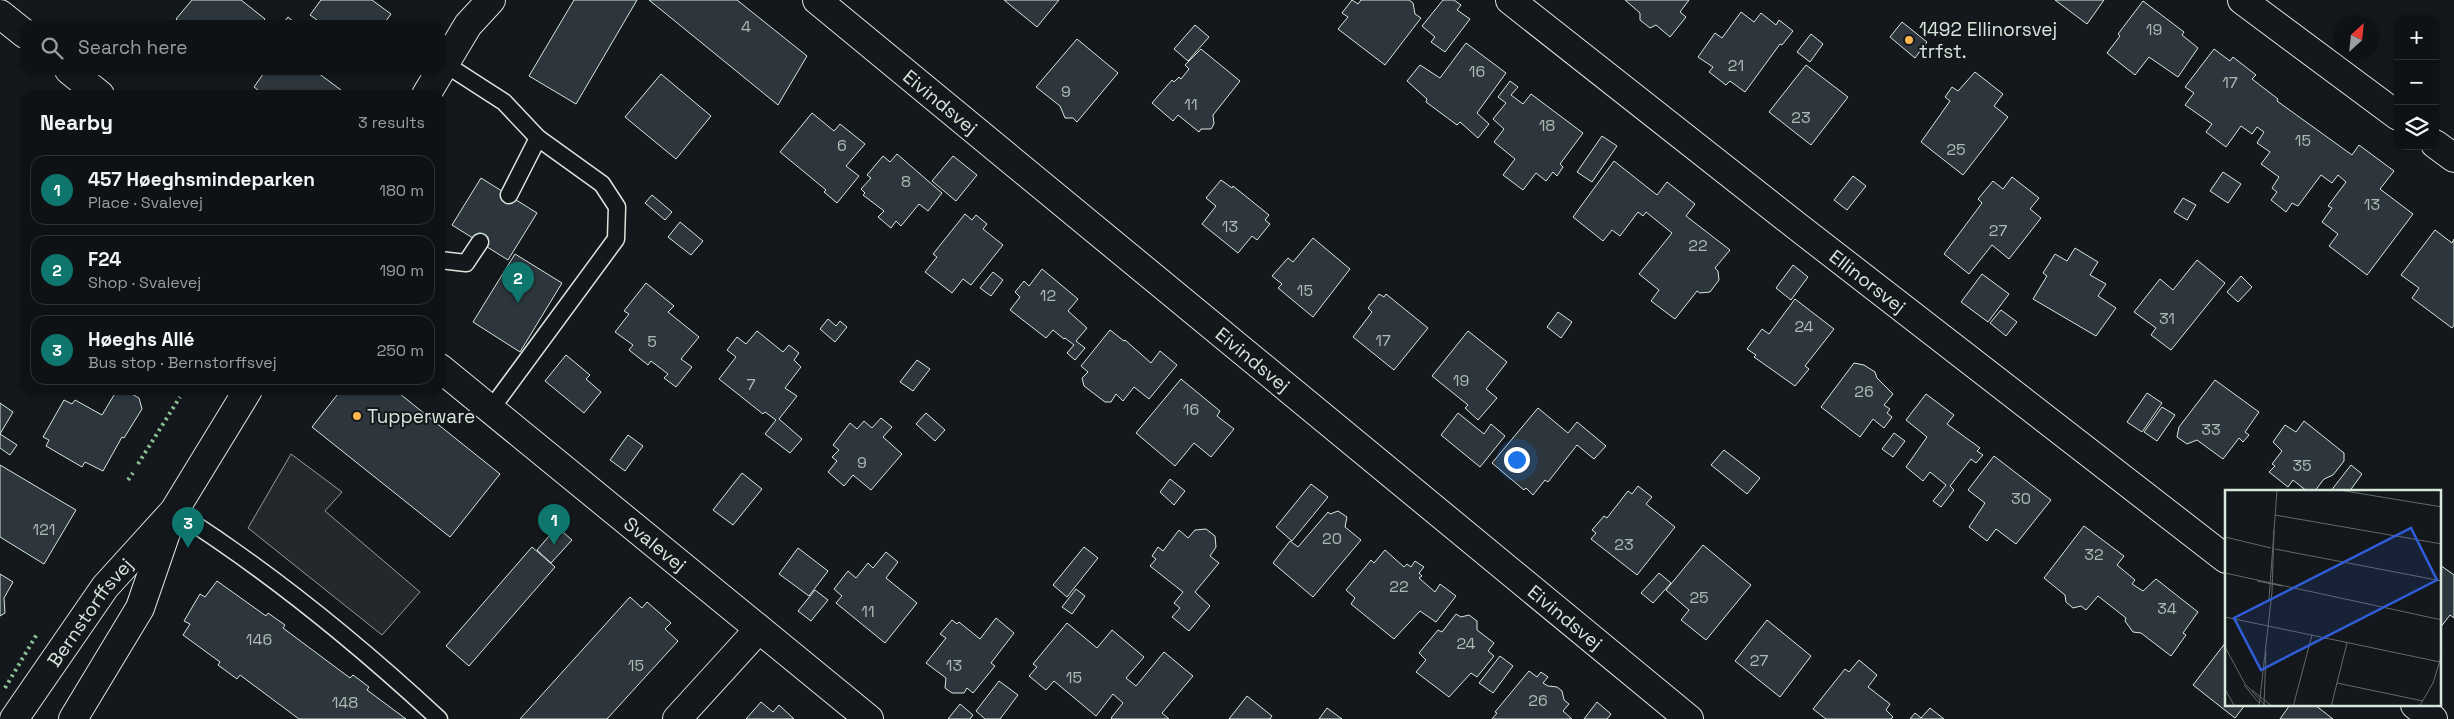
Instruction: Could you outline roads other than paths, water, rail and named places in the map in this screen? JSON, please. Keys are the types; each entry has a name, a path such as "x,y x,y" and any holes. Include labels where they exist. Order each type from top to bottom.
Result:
{"street":[{"path":"445,64 472,12 491,0"},
{"name":"Eivindsvej","path":"817,0 1689,719"},
{"name":"Ellinorsvej","path":"1510,0 2225,559"},
{"path":"2242,0 2394,113"},
{"path":"0,14 20,30"},
{"path":"75,75 94,90"},
{"path":"429,90 438,75"},
{"path":"2439,147 2454,158"},
{"name":"Svalevej","path":"445,372 869,719"},
{"name":"Bernstorffsvej","path":"14,719 104,587 174,511 245,395"},
{"name":"Bernstorffsvej","path":"73,719 140,608 174,511"},
{"path":"677,719 759,629"},
{"path":"2416,706 2433,719"}],"lane":[{"path":"445,64 504,102 538,138 602,184 617,207 616,239 491,409"},
{"path":"509,196 538,138"},
{"path":"445,261 466,263 480,242"},
{"path":"174,511 230,546 375,660 439,719"}],"place":[{"name":"1492 Ellinorsvej trfst.","path":"1909,40"},
{"name":"F24","path":"518,303"},
{"name":"Tupperware","path":"357,416"},
{"name":"457 Høeghsmindeparken","path":"554,545"},
{"name":"Høeghs Allé","path":"188,548"}]}
